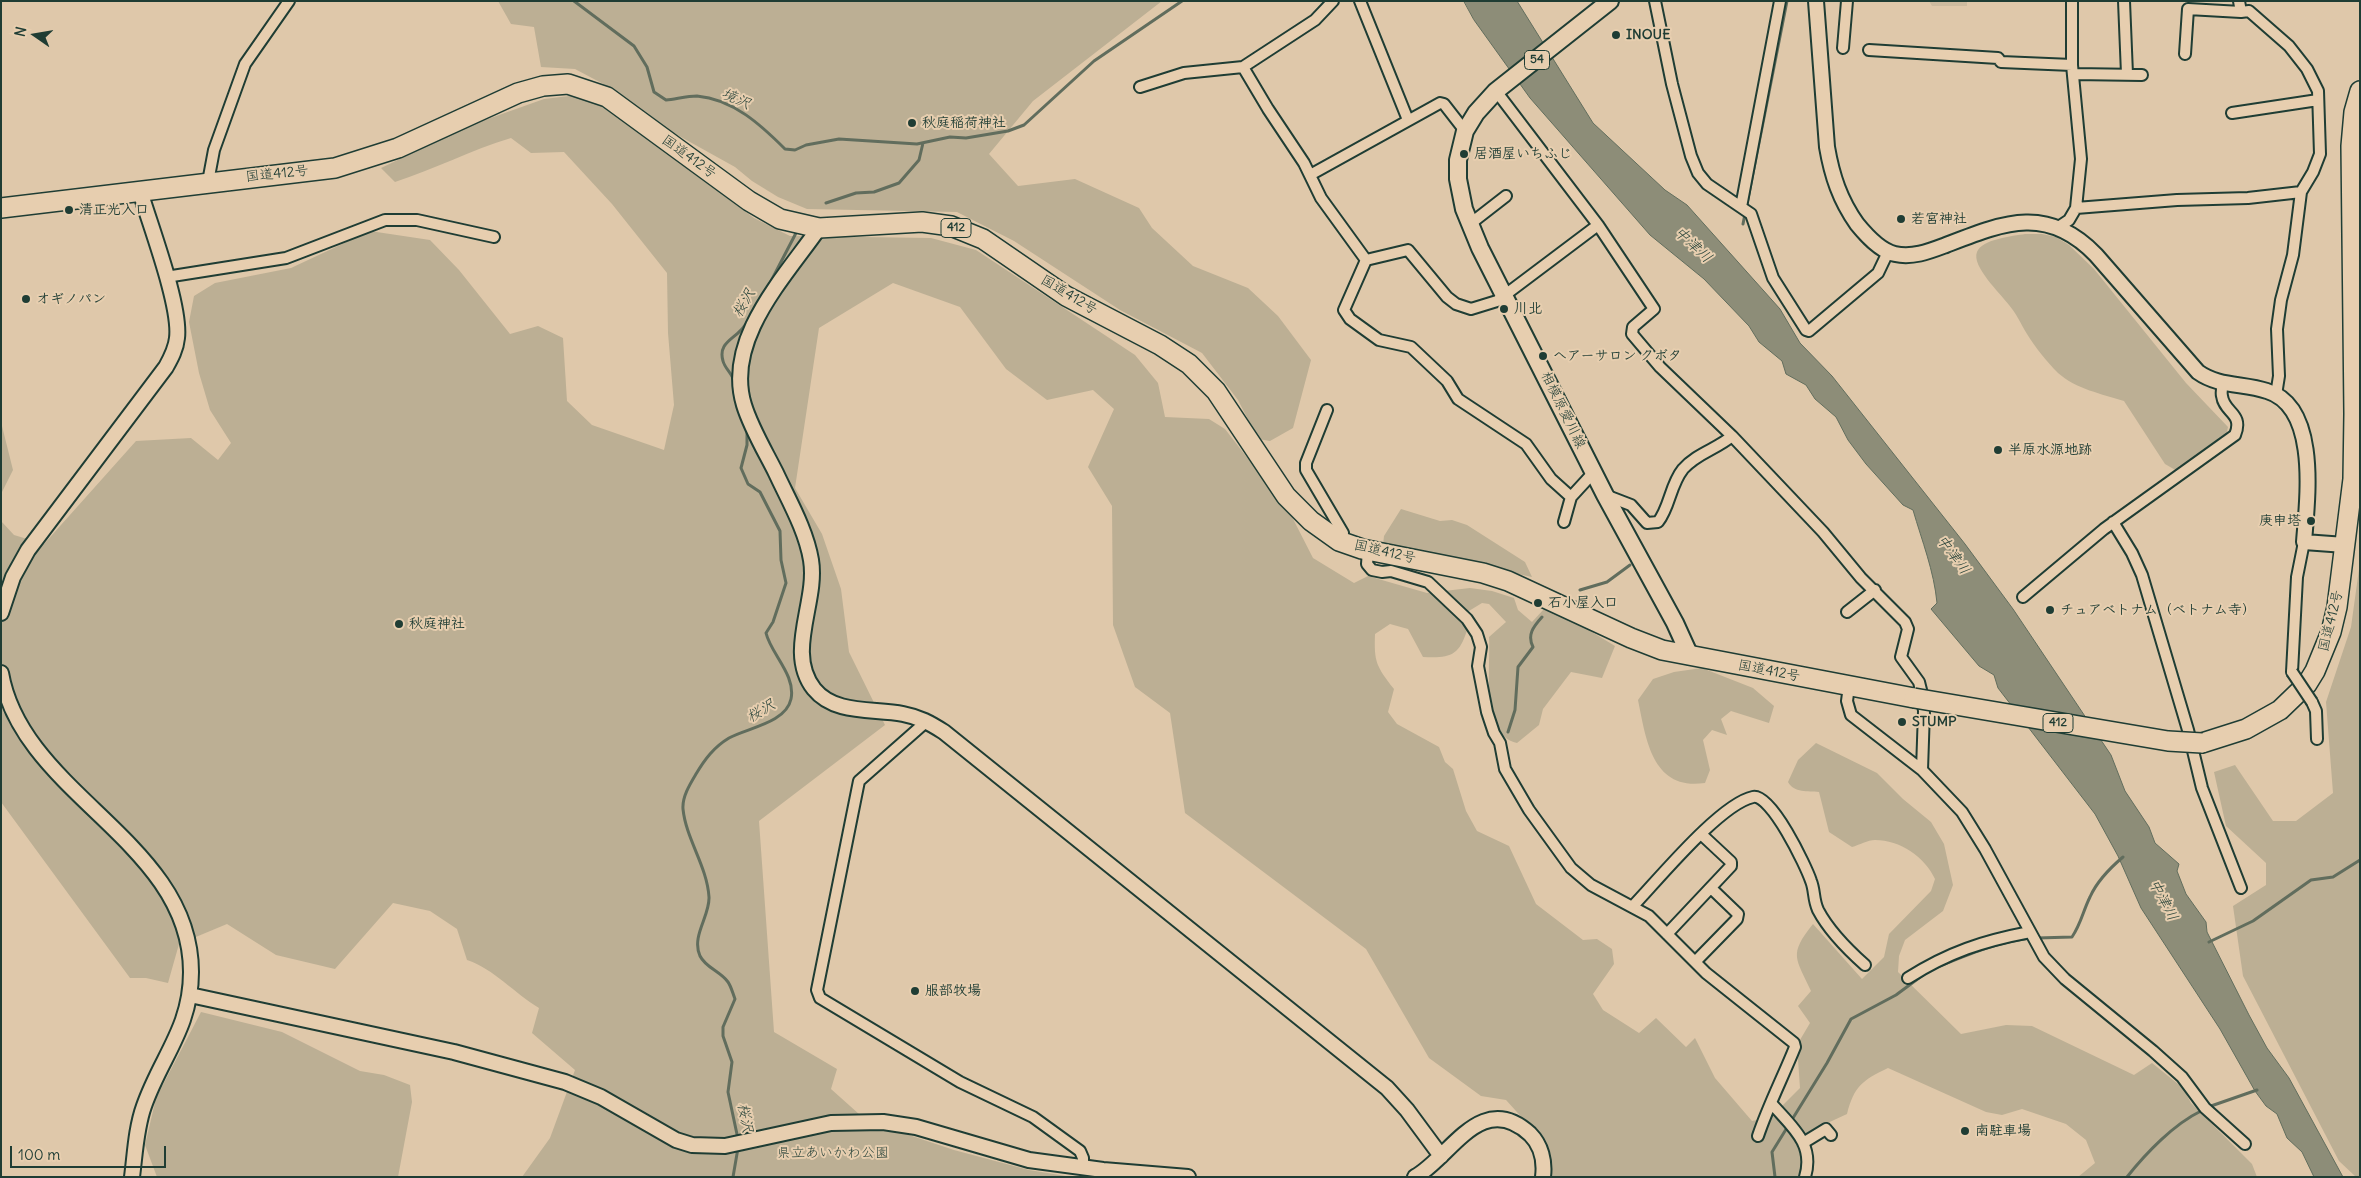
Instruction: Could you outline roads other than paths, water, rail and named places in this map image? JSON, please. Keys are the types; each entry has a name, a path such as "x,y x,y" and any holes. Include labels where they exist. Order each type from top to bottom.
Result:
{"highway":[{"name":"国道412号","path":"1,208 335,168 366,160 398,148 518,93 543,86 568,84 607,97 749,201 780,219 819,228 922,222 951,226 983,240 1066,296 1160,345 1189,364 1216,390 1286,496 1311,521 1339,541 1368,551 1484,573 1508,580 1631,638 1662,650 1914,698 2168,741 2202,743 2228,736 2262,722 2280,710 2307,684 2318,664 2331,632 2337,607 2353,479 2351,146 2354,112 2360,91"}],"main road":[{"name":"相模原愛川線","path":"1610,1 1496,92 1476,113 1465,131 1458,160 1458,180 1464,209 1470,224 1605,495 1676,623 1690,656"}],"street":[{"path":"208,182 214,150 245,64 289,1"},
{"path":"1140,86 1184,73 1243,67 1315,20 1333,1"},
{"path":"1360,1 1408,120"},
{"path":"1655,1 1663,46 1691,156 1698,173 1708,184 1751,214 1777,285 1809,332 1878,273 1888,252"},
{"path":"1741,207 1780,1"},
{"path":"1816,1 1827,147 1833,180 1847,208 1864,232 1888,252 1902,255 1919,254 1999,225 2032,222 2057,228 2090,249 2198,372 2210,380 2222,384 2256,388 2276,395 2288,405 2295,418 2307,455 2308,471 2304,542 2297,577 2292,672 2316,711 2317,739"},
{"path":"1843,48 1847,1"},
{"path":"2057,228 2069,220 2076,208 2081,159 2073,69 2072,1"},
{"path":"2124,1 2127,74"},
{"path":"2185,54 2188,9 2240,6 2248,10 2290,46 2316,85 2320,154 2313,172 2301,192 2292,255 2277,329 2279,376 2276,395"},
{"path":"1869,50 1998,58 2001,62 2142,75"},
{"path":"1243,67 1310,174 1321,198 1366,260"},
{"path":"1496,92 1598,225 1654,309 1633,327 1632,334 1666,373 1732,436 1823,532 1861,578 1875,590 1907,626 1901,654 1902,660 1919,682 1921,690 1924,711 1922,770"},
{"path":"2232,113 2318,100"},
{"path":"1310,174 1440,103 1444,104 1465,131"},
{"path":"1,613 13,577 28,550 166,367 175,348 177,326 174,304 140,191"},
{"path":"2076,208 2177,200 2248,198 2301,192"},
{"path":"1470,224 1506,196"},
{"path":"166,277 286,258 385,220 417,220 494,236"},
{"path":"1366,260 1408,250 1447,297 1464,308 1472,309 1497,301 1598,225"},
{"path":"819,228 765,305 744,344 740,362 744,405 802,529 811,561 812,582 802,652 809,680 815,690 826,699 840,705 905,714 927,721 1374,1078 1408,1110 1441,1156"},
{"path":"1366,260 1344,310 1350,319 1379,340 1407,344 1411,347 1446,381 1458,399 1526,444 1551,479 1571,497"},
{"path":"2023,597 2113,522 2234,436 2238,428 2237,419 2223,401 2222,384"},
{"path":"1327,410 1306,464 1306,470 1343,533 1339,541"},
{"path":"1605,495 1631,504 1647,523 1658,522 1662,517 1670,491 1682,470 1706,450 1732,436"},
{"path":"1564,522 1571,497 1594,472"},
{"path":"2113,522 2132,553 2142,575 2188,730 2202,788 2241,888"},
{"path":"2304,542 2345,545"},
{"path":"1368,551 1367,564 1372,570 1392,571 1428,582 1467,619 1477,634 1481,647 1478,666 1487,712 1494,733 1500,743 1505,769 1557,852 1581,878 1649,916 1695,962 1794,1043 1795,1047 1772,1104 1765,1114 1758,1136"},
{"path":"1847,612 1875,590"},
{"path":"1,673 9,700 26,734 56,771 154,873 174,902 181,919 189,952 190,995 182,1026 144,1107 132,1177"},
{"path":"1850,686 1847,701 1852,715 1922,770 1962,812 2044,958 2065,979 2154,1051 2182,1077 2205,1108 2245,1144"},
{"path":"927,721 859,781 817,990 820,998 960,1082 1033,1117 1080,1151 1083,1158 1083,1168"},
{"path":"1633,906 1701,834 1731,808 1753,797 1759,797 1775,813 1790,835 1812,882 1812,896 1818,911 1841,943 1864,964"},
{"path":"1667,934 1712,889 1731,866 1731,862 1701,834"},
{"path":"1695,962 1737,919 1738,914 1712,889"},
{"path":"1908,978 1952,954 1979,942 2030,932"},
{"path":"190,995 454,1052 564,1082 601,1097 676,1140 699,1146 725,1146 831,1123 884,1122 916,1127 1029,1160 1083,1168 1188,1177"},
{"path":"1772,1104 1803,1143 1809,1158 1805,1177"},
{"path":"1415,1177 1427,1170 1464,1132 1480,1123 1495,1120 1510,1122 1523,1128 1533,1138 1541,1151 1544,1167 1543,1177"},
{"path":"1803,1143 1826,1129 1831,1135"}],"water":[{"name":"中津川","path":"1464,1 1517,1 1593,123 1665,190 1687,205 1780,309 1800,343 1832,376 1965,544 2013,609 2111,755 2125,791 2149,827 2155,843 2179,864 2177,871 2186,894 2206,922 2207,932 2249,1015 2267,1048 2289,1078 2343,1177 2314,1177 2302,1152 2287,1138 2277,1114 2266,1106 2255,1091 2220,1029 2141,908 2118,856 2095,814 1998,688 1994,675 1979,666 1931,609 1937,603 1935,591 1913,510 1903,505 1866,464 1848,440 1836,417 1815,399 1806,385 1786,374 1782,361 1759,342 1749,326 1704,279 1650,235 1530,98 1474,20"}],"waterway":[{"name":"境沢","path":"574,1 634,46 647,67 654,92 666,100 697,96 723,102 756,122 785,149 795,150 806,145 839,139 917,144 950,137 966,138 1008,131 1024,125 1094,61 1182,1"},
{"path":"1743,224 1787,1"},
{"name":"桜沢","path":"826,203 856,193 874,192 899,183 919,160 923,143"},
{"name":"桜沢","path":"769,285 796,233"},
{"name":"桜沢","path":"734,382 724,364 722,350 743,328 754,310"},
{"name":"桜沢","path":"738,1139 728,1092 732,1062 723,1036 723,1027 735,999 728,982 709,967 700,956 698,949 699,934 709,904 709,897 705,874 688,831 683,804 691,782 714,749 729,738 765,724 782,714 788,707 791,699 792,690 787,673 766,633 773,622 786,583 781,560 780,531 760,492 748,484 741,468 747,445 747,429"},
{"path":"1580,590 1607,582 1630,565"},
{"path":"1508,732 1515,710 1518,667 1533,647 1531,643 1532,631 1542,617"},
{"path":"2037,938 2072,937 2096,886 2123,857"},
{"path":"2209,942 2253,921 2311,880 2333,877 2360,860"},
{"path":"1930,970 1992,946 2031,938"},
{"path":"1775,1177 1772,1152 1827,1063 1851,1019 1896,995 1923,975"},
{"path":"2211,1106 2257,1090"},
{"path":"2127,1177 2143,1158 2171,1131 2201,1111"},
{"name":"桜沢","path":"733,1177 738,1148"}],"place":[{"name":"INOUE","path":"1616,35"},
{"name":"秋庭稲荷神社","path":"912,123"},
{"name":"居酒屋いちふじ","path":"1464,154"},
{"name":"清正光入口","path":"69,210"},
{"name":"若宮神社","path":"1901,219"},
{"name":"オギノパン","path":"26,299"},
{"name":"川北","path":"1504,309"},
{"name":"ヘアーサロン クボタ","path":"1543,356"},
{"name":"半原水源地跡","path":"1998,450"},
{"name":"庚申塔","path":"2311,521"},
{"name":"石小屋入口","path":"1538,603"},
{"name":"チュアベトナム（ベトナム寺）","path":"2050,610"},
{"name":"秋庭神社","path":"399,624"},
{"name":"STUMP","path":"1902,722"},
{"name":"服部牧場","path":"915,991"},
{"name":"南駐車場","path":"1965,1131"}],"park label":[{"name":"県立あいかわ公園","path":"833,1153"}]}
